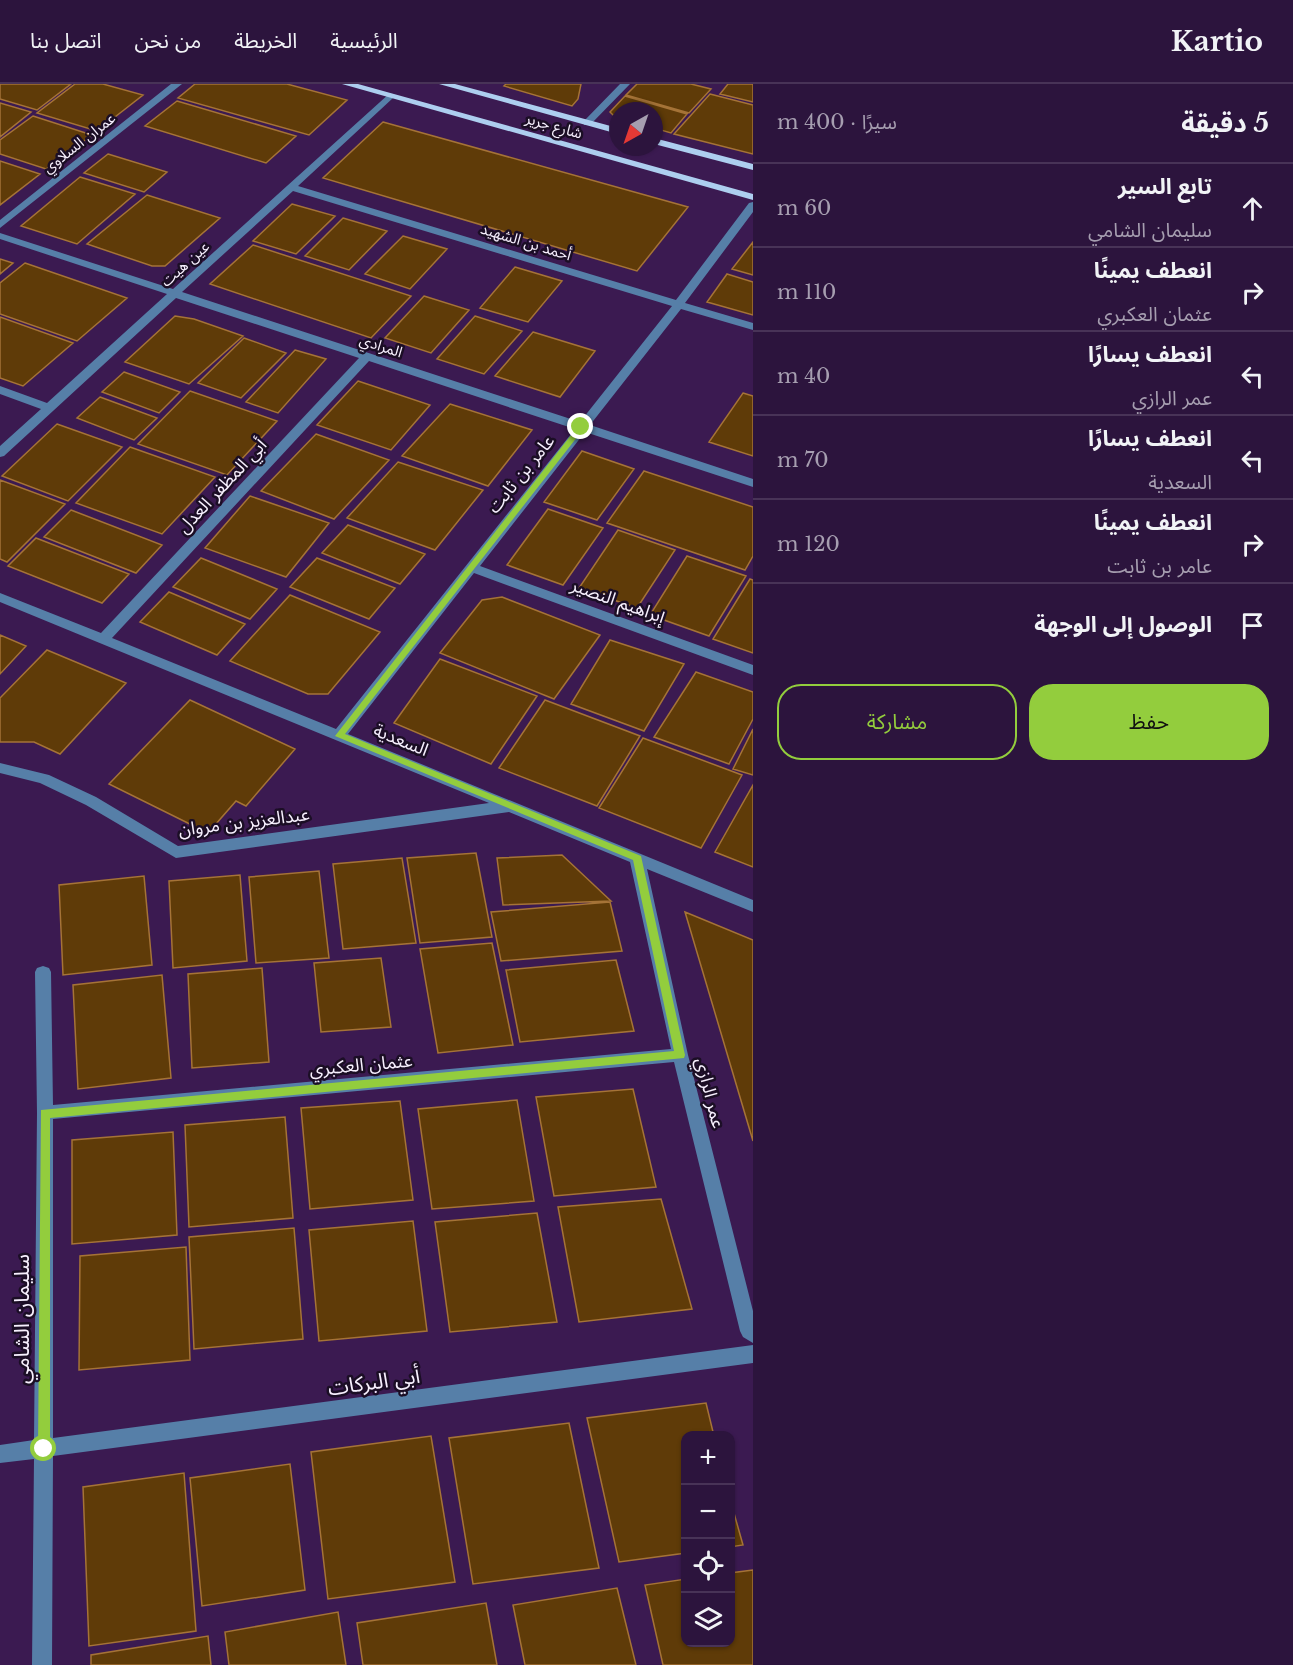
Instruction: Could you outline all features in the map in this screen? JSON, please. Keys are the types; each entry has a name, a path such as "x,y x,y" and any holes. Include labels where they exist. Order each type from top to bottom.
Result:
{"main road":[{"name":"شارع جرير","path":"347,84 753,197"},
{"name":"شارع جرير","path":"444,84 609,129"},
{"path":"663,143 753,167"}],"street":[{"name":"عمران السلاوي","path":"0,225 177,84"},
{"path":"587,123 625,84"},
{"name":"عين هيت","path":"0,453 390,96"},
{"name":"أحمد بن الشهيد","path":"291,187 753,327"},
{"name":"عامر بن ثابت","path":"339,736 679,304 753,205"},
{"name":"المرادي","path":"0,236 753,483"},
{"name":"أبي المظفر العدل","path":"104,639 366,357"},
{"path":"0,390 49,408"},
{"name":"إبراهيم النصير","path":"470,567 753,670"},
{"name":"السعدية","path":"0,597 753,906"},
{"name":"عبدالعزيز بن مروان","path":"0,768 44,779 91,801 176,852 510,806"},
{"name":"عمر الرازي","path":"637,858 680,1055 749,1331 753,1334"},
{"name":"سليمان الشامي","path":"42,1665 45,1113 43,972"},
{"name":"عثمان العكبري","path":"45,1113 680,1055"},
{"name":"أبي البركات","path":"0,1454 753,1354"}],"building":[{"path":"0,84 71,84 37,110 0,99"},
{"path":"75,84 103,84 143,95 97,131 37,113"},
{"path":"195,84 287,84 347,100 309,135 178,98"},
{"path":"506,84 581,84 578,99 572,106 504,86"},
{"path":"637,84 691,84 711,89 689,113 663,106 663,102 650,102 626,95"},
{"path":"728,84 753,84 753,102 720,94"},
{"path":"710,94 753,105 753,154 674,134"},
{"path":"625,96 646,102 619,102"},
{"path":"177,101 296,136 266,163 145,126"},
{"path":"0,103 31,112 0,137"},
{"path":"663,107 687,114 671,133 663,131"},
{"path":"33,116 92,135 46,169 0,154 0,140"},
{"path":"383,122 688,207 637,271 323,178"},
{"path":"108,154 167,172 144,192 84,173"},
{"path":"0,161 40,174 0,205"},
{"path":"80,177 135,194 77,244 21,226"},
{"path":"147,195 220,218 165,266 152,266 87,244"},
{"path":"292,204 335,216 296,254 253,241"},
{"path":"343,218 387,231 349,270 305,256"},
{"path":"403,236 447,249 410,289 365,274"},
{"path":"753,242 753,275 732,269"},
{"path":"253,245 411,296 371,338 210,284"},
{"path":"0,259 13,263 0,274"},
{"path":"25,263 127,298 77,341 0,314 0,283"},
{"path":"515,267 562,281 528,322 480,308"},
{"path":"727,274 753,282 753,315 707,302"},
{"path":"424,296 469,310 431,353 385,338"},
{"path":"175,316 194,319 243,336 189,384 125,362"},
{"path":"475,316 522,331 484,374 437,359"},
{"path":"0,317 73,343 23,386 0,378"},
{"path":"533,332 595,351 560,397 495,376"},
{"path":"244,338 286,353 241,398 198,383"},
{"path":"295,350 326,359 278,413 246,402"},
{"path":"124,372 180,392 159,413 102,392"},
{"path":"358,381 430,405 391,450 317,425"},
{"path":"190,391 277,421 227,475 138,444"},
{"path":"743,393 753,396 753,456 709,442"},
{"path":"100,397 157,418 134,440 77,418"},
{"path":"450,404 532,430 488,486 402,456"},
{"path":"57,424 122,447 68,501 2,476"},
{"path":"316,434 389,460 334,519 261,491"},
{"path":"130,447 215,477 162,534 76,503"},
{"path":"582,451 634,469 597,520 544,502"},
{"path":"398,462 483,490 435,550 347,518"},
{"path":"644,471 753,507 753,556 745,570 607,523"},
{"path":"0,480 65,504 7,562 0,559"},
{"path":"250,496 329,523 286,577 205,548"},
{"path":"548,509 603,528 563,585 507,565"},
{"path":"71,510 162,545 136,573 44,537"},
{"path":"348,525 425,554 400,584 322,553"},
{"path":"618,530 675,550 637,608 579,588"},
{"path":"36,538 129,574 102,603 8,566"},
{"path":"687,556 746,576 709,636 650,615"},
{"path":"201,558 277,589 250,619 173,587"},
{"path":"317,558 395,588 369,619 290,587"},
{"path":"750,579 753,580 753,653 713,639"},
{"path":"169,592 245,624 217,655 140,622"},
{"path":"290,595 380,632 328,694 308,694 230,661"},
{"path":"502,597 600,635 554,699 440,653 482,600"},
{"path":"0,635 26,646 0,674"},
{"path":"610,640 684,664 644,731 571,704"},
{"path":"47,650 126,683 60,754 34,742 0,742 0,698"},
{"path":"440,659 537,696 491,764 394,723"},
{"path":"696,672 753,692 753,719 729,764 654,737"},
{"path":"190,700 295,749 246,806 236,801 208,833 109,784"},
{"path":"545,700 640,736 597,806 499,768"},
{"path":"753,729 753,775 733,769"},
{"path":"643,738 742,775 701,848 599,808"},
{"path":"753,785 753,867 715,852"},
{"path":"476,853 492,937 420,943 407,858"},
{"path":"562,855 611,901 503,905 497,858"},
{"path":"402,858 416,943 343,949 333,864"},
{"path":"319,871 329,958 256,963 249,877"},
{"path":"240,875 247,961 173,968 169,881"},
{"path":"144,876 152,965 63,975 59,885"},
{"path":"610,902 622,951 501,961 491,912"},
{"path":"685,912 753,940 753,1141"},
{"path":"492,943 513,1045 438,1053 420,949"},
{"path":"381,958 391,1027 321,1032 314,963"},
{"path":"616,960 634,1031 520,1042 506,970"},
{"path":"262,968 269,1062 192,1068 188,974"},
{"path":"162,975 171,1078 78,1089 73,985"},
{"path":"633,1089 656,1187 554,1196 536,1097"},
{"path":"517,1100 534,1201 432,1209 418,1109"},
{"path":"400,1101 413,1200 310,1209 301,1108"},
{"path":"285,1117 293,1218 189,1227 185,1125"},
{"path":"173,1132 177,1235 72,1244 72,1140"},
{"path":"661,1199 692,1309 579,1322 558,1207"},
{"path":"537,1213 557,1322 450,1332 435,1222"},
{"path":"413,1221 427,1331 319,1341 309,1230"},
{"path":"294,1228 303,1339 194,1349 189,1237"},
{"path":"186,1247 190,1360 79,1370 80,1256"},
{"path":"706,1403 713,1431 681,1431 681,1554 619,1562 587,1418"},
{"path":"569,1423 599,1568 473,1584 449,1438"},
{"path":"431,1436 455,1582 328,1599 311,1452"},
{"path":"290,1464 305,1590 202,1606 190,1478"},
{"path":"184,1473 196,1631 89,1646 83,1487"},
{"path":"735,1517 743,1545 735,1546"},
{"path":"753,1570 753,1665 663,1665 645,1585 681,1580 681,1647 735,1647 735,1572"},
{"path":"617,1588 636,1665 525,1665 513,1605"},
{"path":"486,1603 497,1665 363,1665 357,1623"},
{"path":"338,1612 346,1665 229,1665 225,1632"},
{"path":"208,1636 211,1665 91,1665 91,1655"}],"route":[{"path":"44,1449 45,1113 680,1055 637,858 339,736 581,427"}]}
